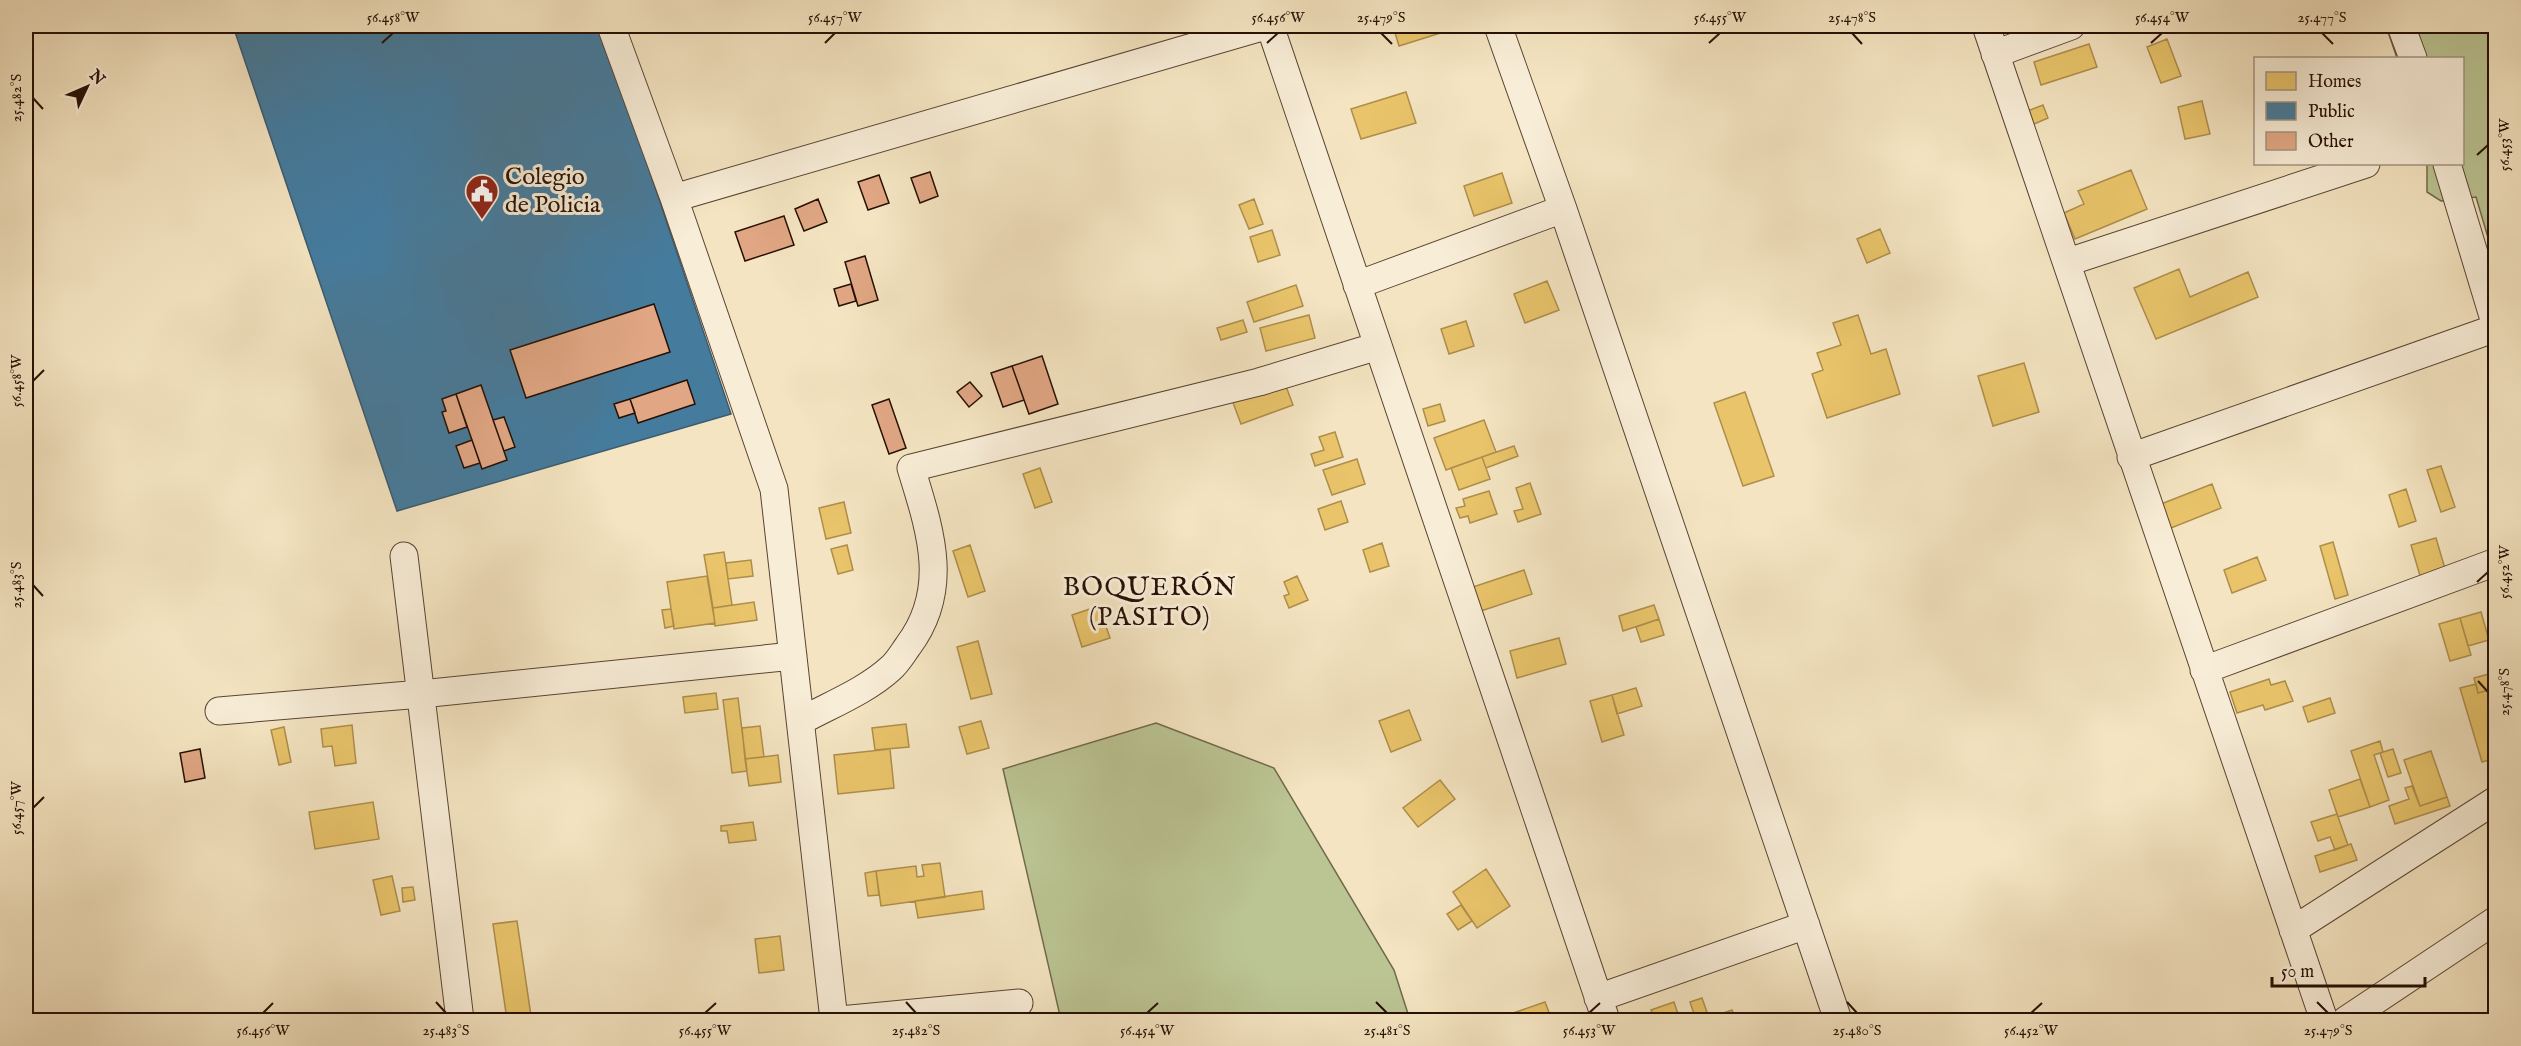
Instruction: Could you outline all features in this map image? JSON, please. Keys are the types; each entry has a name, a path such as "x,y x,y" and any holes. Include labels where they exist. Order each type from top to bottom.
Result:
{"street":[{"path":"611,26 674,198 774,489 834,1020"},
{"path":"674,198 1267,26 1378,346 1602,1009 1806,925"},
{"path":"1498,26 1563,209 1838,1020"},
{"path":"1986,26 2324,1020"},
{"path":"1995,54 2071,26"},
{"path":"2401,26 2413,57"},
{"path":"2068,262 2363,165"},
{"path":"2131,457 2496,327 2447,165"},
{"path":"1357,285 1563,209"},
{"path":"801,721 892,668 914,638 929,608 935,569 934,559 930,530 911,468 1259,382 1378,346"},
{"path":"404,556 460,1020"},
{"path":"2204,670 2496,561"},
{"path":"219,711 421,694 793,656"},
{"path":"2293,930 2496,800"},
{"path":"2346,1020 2496,920"},
{"path":"840,1020 1019,1003"}],"green space":[{"path":"2386,26 2495,26 2495,261 2476,197 2441,201 2427,192 2427,165 2464,165 2464,57 2397,57"},
{"path":"1156,723 1274,768 1394,970 1410,1020 1061,1020 1003,769"}],"building: Homes":[{"path":"1393,26 1446,26 1447,31 1399,46"},
{"path":"2167,39 2181,76 2161,83 2147,47"},
{"path":"2089,44 2097,67 2041,85 2034,62"},
{"path":"1406,92 1416,123 1361,139 1351,109"},
{"path":"2202,101 2210,134 2185,139 2178,107"},
{"path":"2043,105 2048,118 2027,127 2022,113"},
{"path":"2131,170 2147,209 2075,239 2064,213 2084,204 2078,191"},
{"path":"1502,173 1512,203 1474,216 1464,186"},
{"path":"1254,199 1263,224 1249,229 1239,205"},
{"path":"1880,229 1890,253 1867,263 1857,239"},
{"path":"1272,230 1280,255 1258,262 1250,237"},
{"path":"2179,269 2190,297 2248,272 2258,297 2156,339 2134,288"},
{"path":"1547,281 1559,310 1525,323 1514,294"},
{"path":"1296,285 1303,306 1254,322 1247,302"},
{"path":"1309,315 1315,338 1266,351 1260,328"},
{"path":"1858,315 1871,354 1886,349 1900,394 1827,418 1812,374 1823,370 1817,353 1841,345 1833,323"},
{"path":"1243,320 1247,332 1221,340 1217,328"},
{"path":"1466,321 1474,346 1449,354 1441,329"},
{"path":"2024,363 2039,412 1993,426 1978,376"},
{"path":"1284,381 1293,405 1241,424 1232,400"},
{"path":"1745,392 1774,476 1743,486 1714,403"},
{"path":"1440,404 1445,421 1428,426 1423,409"},
{"path":"1484,420 1496,452 1446,470 1434,438"},
{"path":"1335,432 1343,457 1315,466 1311,454 1324,450 1319,437"},
{"path":"1514,446 1518,456 1486,468 1482,457"},
{"path":"1482,457 1490,479 1459,490 1451,468"},
{"path":"1357,459 1365,484 1332,495 1323,470"},
{"path":"2441,466 2455,507 2441,512 2427,470"},
{"path":"1040,468 1052,502 1035,508 1023,474"},
{"path":"1530,483 1541,514 1518,522 1514,511 1523,509 1516,488"},
{"path":"2212,484 2221,508 2166,530 2156,506"},
{"path":"2406,489 2416,521 2399,527 2389,495"},
{"path":"1489,491 1497,514 1470,523 1468,516 1460,518 1456,508 1465,506 1463,499"},
{"path":"1341,501 1348,522 1325,530 1318,509"},
{"path":"844,502 851,533 826,539 819,508"},
{"path":"2436,538 2446,572 2421,579 2411,545"},
{"path":"2333,542 2348,595 2335,599 2320,546"},
{"path":"1382,543 1389,566 1370,572 1363,550"},
{"path":"847,545 853,570 838,574 831,549"},
{"path":"970,545 985,591 968,597 953,551"},
{"path":"724,552 732,605 713,608 704,555"},
{"path":"2257,557 2266,580 2232,593 2224,570"},
{"path":"751,560 753,576 728,579 726,563"},
{"path":"1524,570 1532,594 1478,612 1470,588"},
{"path":"707,576 715,623 674,629 667,582"},
{"path":"1297,576 1308,600 1289,608 1284,596 1289,594 1284,582"},
{"path":"754,602 757,620 715,626 713,608"},
{"path":"1654,605 1659,619 1623,631 1619,616"},
{"path":"1099,606 1110,638 1082,647 1072,615"},
{"path":"671,609 674,626 665,628 662,610"},
{"path":"2481,612 2489,640 2468,646 2460,618"},
{"path":"2460,618 2471,655 2450,661 2439,624"},
{"path":"1659,619 1664,635 1641,642 1636,627"},
{"path":"1559,638 1566,664 1517,678 1510,651"},
{"path":"978,641 992,694 971,699 957,647"},
{"path":"2496,672 2496,688 2478,693 2474,678"},
{"path":"2269,679 2271,685 2285,681 2293,701 2265,710 2263,705 2237,713 2230,692"},
{"path":"2476,684 2478,693 2496,688 2496,727 2489,729 2496,758 2482,762 2460,688"},
{"path":"1636,688 1642,706 1617,714 1612,695"},
{"path":"716,693 718,709 685,713 683,697"},
{"path":"1612,695 1624,735 1602,742 1590,701"},
{"path":"738,698 747,771 732,773 723,700"},
{"path":"2330,698 2335,713 2308,722 2303,707"},
{"path":"1409,710 1421,740 1391,752 1379,721"},
{"path":"981,721 989,748 967,754 959,727"},
{"path":"906,724 909,747 875,750 872,728"},
{"path":"352,725 356,763 335,766 332,746 323,747 321,729"},
{"path":"760,726 764,757 745,759 742,728"},
{"path":"284,727 291,762 279,765 271,730"},
{"path":"2380,741 2383,752 2374,755 2389,800 2370,807 2351,751"},
{"path":"890,749 894,788 838,794 834,755"},
{"path":"2393,749 2401,773 2388,777 2380,753"},
{"path":"2431,751 2447,797 2420,806 2404,760"},
{"path":"778,755 781,782 749,786 745,759"},
{"path":"2360,779 2370,807 2338,817 2329,790"},
{"path":"1440,780 1455,799 1418,827 1403,808"},
{"path":"2412,786 2420,806 2447,797 2450,806 2395,824 2389,806 2409,799 2405,788"},
{"path":"373,802 379,839 315,849 309,812"},
{"path":"2337,814 2348,845 2335,850 2330,837 2318,841 2311,822"},
{"path":"753,822 756,840 729,843 727,831 721,831 721,826"},
{"path":"2351,844 2357,860 2320,872 2315,856"},
{"path":"940,863 945,897 881,906 876,871 916,866 917,877 924,876 922,865"},
{"path":"1486,869 1510,906 1477,928 1453,892"},
{"path":"876,871 879,895 868,896 865,873"},
{"path":"392,876 400,911 381,915 373,880"},
{"path":"413,887 415,900 403,902 402,888"},
{"path":"982,891 984,909 918,918 915,901"},
{"path":"1461,905 1472,921 1458,930 1447,914"},
{"path":"517,921 531,1016 507,1020 493,924"},
{"path":"780,936 784,970 759,973 755,939"},
{"path":"1702,998 1709,1018 1715,1016 1716,1020 1696,1020 1690,1002"},
{"path":"1545,1002 1552,1020 1496,1020 1496,1019"},
{"path":"1674,1002 1680,1020 1655,1020 1651,1010"},
{"path":"1732,1010 1736,1020 1716,1020 1715,1016"}],"building: Public":[{"name":"Colegio de Policia","path":"233,26 601,26 731,414 397,511"}],"building: Other":[{"path":"930,172 938,196 920,203 911,178"},
{"path":"879,175 889,203 868,210 858,182"},
{"path":"818,199 827,222 804,231 795,209"},
{"path":"784,216 794,245 745,261 735,232"},
{"path":"865,256 878,300 858,306 845,262"},
{"path":"851,284 856,301 839,306 834,289"},
{"path":"654,304 670,352 526,398 510,350"},
{"path":"1042,356 1058,404 1029,414 1012,366"},
{"path":"1012,366 1024,400 1003,407 991,373"},
{"path":"687,380 695,404 638,423 630,399"},
{"path":"970,382 982,396 969,407 957,392"},
{"path":"481,385 507,460 482,469 456,394"},
{"path":"456,394 467,427 449,433 442,412 446,411 442,399"},
{"path":"630,399 635,413 619,418 614,404"},
{"path":"889,399 906,448 889,454 872,405"},
{"path":"504,417 515,447 504,451 493,420"},
{"path":"472,440 480,463 464,468 456,446"},
{"path":"200,749 205,778 185,782 180,753"}],"place":[{"name":"Colegio de Policia","path":"482,220"}],"district":[{"name":"BOQUERÓN (PASITO)","path":"1150,602"}]}
